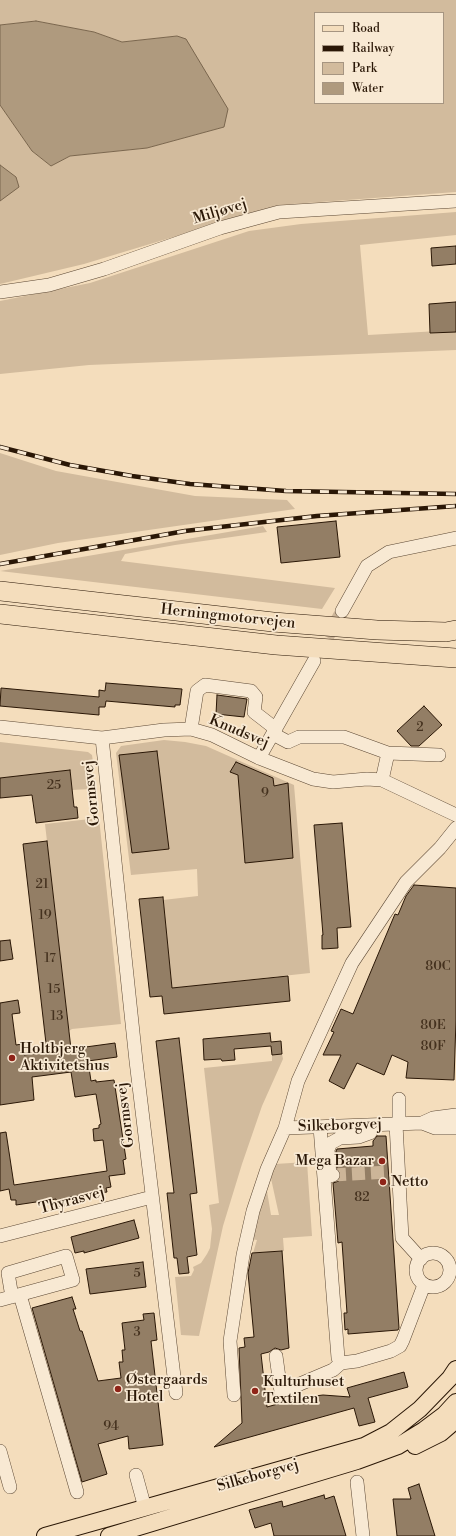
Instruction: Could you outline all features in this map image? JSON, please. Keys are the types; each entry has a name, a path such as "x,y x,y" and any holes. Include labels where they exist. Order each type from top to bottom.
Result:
{"highway":[{"name":"Herningmotorvejen","path":"0,591 273,622 377,630 446,632 456,630"},
{"name":"Herningmotorvejen","path":"0,614 104,627 276,645 456,658"}],"main road":[{"name":"Silkeborgvej","path":"45,1536 364,1446 391,1432 420,1409 454,1378"},
{"name":"Silkeborgvej","path":"109,1536 357,1461 398,1446 424,1430 444,1415 456,1402"},
{"path":"357,1461 394,1454 422,1443 441,1433 456,1420"}],"street":[{"name":"Miljøvej","path":"0,292 49,285 77,277 220,228 279,212 456,202"},
{"path":"342,612 367,566 389,552 456,538"},
{"path":"259,758 314,661"},
{"path":"191,729 197,691 205,685 251,691 256,698 254,712 274,732 288,742 299,737 344,737 388,753 440,755"},
{"name":"Knudsvej","path":"0,727 102,738 164,730 191,729 212,735 259,758 313,779 333,782 367,779 382,780 456,815"},
{"name":"Gormsvej","path":"102,738 136,1061 176,1393"},
{"path":"382,780 388,753"},
{"path":"234,1395 230,1341 243,1255 258,1197 267,1169 284,1128 298,1081 352,963 406,882 440,848 456,828"},
{"name":"Silkeborgvej","path":"399,1099 393,1171 402,1238 421,1259"},
{"name":"Silkeborgvej","path":"284,1128 422,1123 433,1118 456,1115"},
{"name":"Silkeborgvej","path":"422,1123 435,1128 456,1128"},
{"path":"333,1175 330,1176 328,1149 331,1143 340,1138 359,1137 364,1135 370,1132 370,1125"},
{"path":"320,1127 332,1296 338,1358 341,1364"},
{"name":"Thyrasvej","path":"0,1236 152,1197"},
{"path":"430,1254 443,1256 450,1267 450,1274 443,1285 437,1287 424,1285 417,1274 416,1267 421,1259 430,1254"},
{"path":"11,1297 73,1280 66,1256 8,1273 11,1297 77,1492"},
{"path":"276,1356 281,1392 333,1370 341,1364 392,1351 400,1346 424,1285"},
{"path":"0,1451 10,1487"},
{"path":"136,1475 145,1508"},
{"path":"357,1482 363,1536"}],"green space":[{"path":"0,0 456,0 456,192 279,205 84,264 0,284 0,105 32,151 51,166 70,156 147,148 224,127 177,36 122,42 94,32 36,21 0,25"},
{"path":"456,212 456,235 360,245 368,335 456,330 456,350 89,365 0,374 0,301 90,283 249,231 301,224"},
{"path":"0,453 56,471 195,496 287,500 295,509 58,543 0,555"},
{"path":"263,526 267,532 175,545 125,554 121,561 335,588 322,609 0,571"},
{"path":"164,740 206,746 294,785 310,973 172,988 163,900 198,896 197,869 131,875 116,753 121,746"},
{"path":"0,742 88,752 92,755 94,770 88,770 90,789 72,790 70,770 0,778"},
{"path":"99,818 121,1024 72,1029 69,1031 45,824"},
{"path":"282,1054 283,1059 262,1106 223,1226 199,1336 181,1335 175,1277 191,1276 194,1270 193,1267 201,1263 207,1254 210,1248 212,1229 209,1205 219,1203 204,1068 272,1061 272,1055"},
{"path":"307,1162 312,1236 283,1238 284,1251 253,1253 257,1240 251,1239 266,1185 271,1215 279,1215 270,1174 275,1164"}],"water":[{"path":"36,21 94,32 122,42 177,36 186,39 228,109 224,127 147,148 70,156 51,166 32,151 0,105 0,25"},
{"path":"0,165 16,177 19,187 0,201"}],"building":[{"path":"456,246 456,264 432,266 431,248"},
{"path":"456,302 456,332 430,333 429,304"},
{"path":"336,521 340,557 281,563 277,527"},
{"path":"106,683 182,689 180,705 175,705 175,707 106,701 105,707 99,707 99,715 0,706 1,688 99,697 99,690 105,691"},
{"path":"217,695 247,699 244,717 216,714"},
{"path":"424,706 442,725 419,746 411,746 397,731"},
{"path":"157,751 169,849 132,853 119,755"},
{"path":"236,762 273,778 274,786 288,783 293,858 245,863 238,775 230,772"},
{"path":"70,770 74,807 77,807 78,818 36,823 32,795 0,798 0,778"},
{"path":"342,823 351,927 337,928 338,948 322,949 323,935 314,825"},
{"path":"47,841 71,1049 115,1043 117,1057 88,1061 91,1081 96,1080 96,1082 114,1080 126,1159 123,1160 125,1174 109,1176 111,1187 106,1188 107,1192 68,1197 69,1205 57,1207 56,1199 16,1205 16,1200 11,1200 9,1189 0,1191 0,1133 6,1132 14,1185 107,1171 103,1140 94,1141 93,1129 99,1128 99,1125 101,1124 96,1094 75,1097 71,1072 32,1077 34,1100 0,1105 0,1003 18,1000 20,1013 12,1014 16,1045 22,1044 24,1055 47,1052 23,844"},
{"path":"414,885 456,888 456,1020 454,1080 406,1078 408,1062 392,1055 384,1075 357,1063 344,1089 329,1081 341,1055 323,1055 334,1032 331,1031 341,1009 353,1014 395,914 398,915 406,896"},
{"path":"163,897 172,988 288,976 290,1001 164,1014 162,996 150,997 139,899"},
{"path":"10,940 13,959 0,961 0,941"},
{"path":"270,1033 271,1042 281,1041 282,1054 272,1055 271,1046 234,1049 235,1060 204,1060 203,1039"},
{"path":"179,1038 197,1193 190,1194 197,1255 187,1257 189,1273 179,1274 177,1258 174,1258 167,1193 174,1193 156,1041"},
{"path":"377,1136 386,1136 399,1328 398,1330 348,1334 348,1329 345,1330 344,1313 347,1313 342,1242 338,1243 333,1183 339,1181 341,1176 337,1169 336,1151 337,1149 373,1146 373,1141"},
{"path":"134,1220 139,1238 84,1253 84,1251 75,1253 71,1237"},
{"path":"282,1251 289,1348 281,1350 275,1348 269,1352 261,1354 267,1407 299,1398 323,1395 350,1397 347,1388 404,1372 408,1387 368,1398 375,1422 359,1426 354,1408 214,1447 242,1423 239,1348 245,1347 244,1338 254,1337 248,1273 252,1253"},
{"path":"143,1262 146,1287 90,1294 86,1269"},
{"name":"Østergaards Hotel","path":"72,1297 76,1309 73,1309 80,1331 82,1331 98,1381 121,1378 119,1362 123,1362 122,1350 125,1350 122,1323 144,1320 143,1314 154,1313 157,1340 151,1341 163,1445 129,1449 128,1436 98,1444 107,1474 82,1482 32,1308"},
{"path":"419,1484 435,1536 397,1536 393,1499 411,1499 408,1488"},
{"path":"324,1495 325,1499 334,1496 346,1536 274,1536 271,1523 255,1528 249,1510 282,1501 283,1507"}],"tunnel":[{"path":"318,654 342,611"},
{"path":"333,1175 388,1172"}],"railway":[{"path":"0,447 70,465 190,484 286,491 456,494"},
{"path":"0,564 185,531 317,516 456,506"}],"place":[{"name":"Holtbjerg Aktivitetshus","path":"12,1058"},
{"name":"Mega Bazar","path":"382,1161"},
{"name":"Netto","path":"383,1182"},
{"name":"Østergaards Hotel","path":"118,1389"},
{"name":"Kulturhuset Textilen","path":"255,1391"}]}
